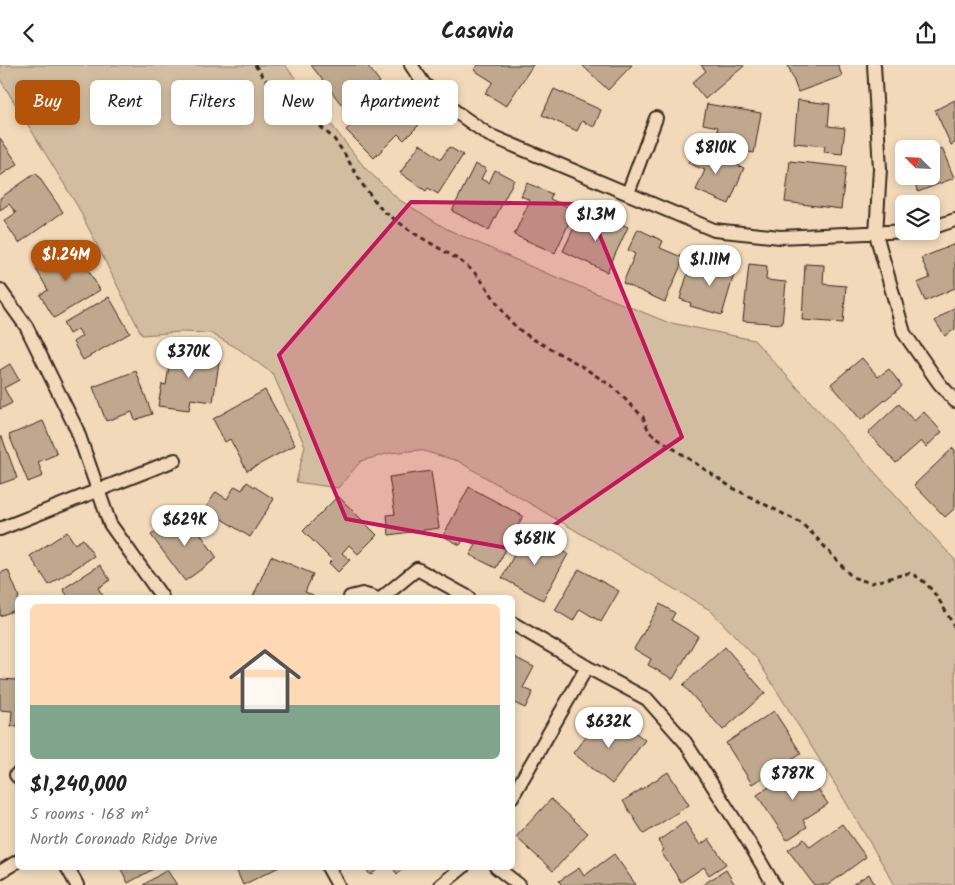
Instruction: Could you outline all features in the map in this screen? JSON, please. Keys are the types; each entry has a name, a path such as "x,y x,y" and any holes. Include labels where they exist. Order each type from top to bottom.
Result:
{"street":[{"path":"411,65 424,84 456,112 489,135 714,229 780,237 895,232"},
{"path":"874,65 880,169 876,234 904,333 939,383 955,401"},
{"path":"628,193 656,118"},
{"path":"940,225 955,220"},
{"path":"0,290 26,326 77,430 110,524 161,595"},
{"path":"0,529 175,460"},
{"path":"385,595 417,569 464,595"},
{"path":"515,625 587,667 647,699 685,742 774,885"},
{"path":"515,792 587,667"},
{"path":"0,872 15,863"},
{"path":"69,870 77,885"},
{"path":"330,870 338,885"},
{"path":"441,885 460,870"},
{"path":"500,870 519,885"}],"path":[{"path":"255,65 277,92 334,139 362,184 382,210 412,232 459,260 473,271 517,328 613,387 643,417 649,432 661,441 731,487 801,523 852,577 871,583 909,573 915,575 936,597 955,628"}],"highlighted area":[{"path":"411,202 587,204 682,437 518,550 346,519 279,355"}],"shaded area":[{"path":"0,65 285,65 297,80 264,80 264,125 332,125 365,168 398,199 447,229 534,268 667,322 754,340 955,560 955,885 895,885 757,659 710,610 458,461 420,450 390,453 361,461 338,488 296,482 305,446 273,374 239,349 210,333 180,332 142,335 78,207 28,125 80,125 80,80 15,80 15,104 0,79"}],"building":[{"path":"311,65 367,65 378,80 342,80 342,105 332,92 332,80 323,80"},
{"path":"478,65 533,65 506,106 485,93 493,82 474,70"},
{"path":"582,65 632,65 608,90"},
{"path":"701,65 744,66 705,99 692,83 706,71"},
{"path":"788,65 838,65 842,76 798,92"},
{"path":"554,89 601,110 594,127 582,121 577,131 542,115"},
{"path":"798,100 830,104 828,126 845,128 842,154 824,152 825,146 794,143"},
{"path":"955,100 955,143 951,145 935,110"},
{"path":"707,104 761,113 754,153 715,146 718,127 703,124"},
{"path":"351,125 419,125 404,140 398,134 374,158 346,130"},
{"path":"0,138 18,164 0,176"},
{"path":"420,144 441,159 449,147 463,155 438,194 428,188 426,191 400,173"},
{"path":"695,147 744,168 729,204 696,190 705,170 688,163"},
{"path":"942,148 954,178 940,183 940,149"},
{"path":"790,161 846,167 841,209 785,202"},
{"path":"475,164 486,169 481,179 489,183 495,170 514,180 489,230 452,211"},
{"path":"36,173 63,212 19,243 4,221 16,213 9,204 0,210 0,198"},
{"path":"527,183 552,194 550,199 575,210 555,253 514,235 530,200 521,196"},
{"path":"915,185 936,185 918,192"},
{"path":"579,217 604,228 609,218 628,227 607,272 563,251"},
{"path":"638,229 663,241 660,248 684,258 665,302 623,283 635,254 628,250"},
{"path":"955,244 955,288 925,301 917,283 930,278 921,258"},
{"path":"74,246 100,290 54,318 40,295 48,290 36,269"},
{"path":"718,258 737,264 722,315 690,306 691,303 680,299 688,272 697,275 699,268 713,272"},
{"path":"749,264 767,266 766,280 786,282 782,324 743,321"},
{"path":"805,264 824,265 823,284 846,286 843,323 802,320"},
{"path":"109,297 130,333 83,360 73,342 82,336 78,329 69,334 63,323"},
{"path":"955,307 955,329 945,336 935,321"},
{"path":"172,349 220,356 213,402 191,399 189,410 158,406 162,384 166,385"},
{"path":"862,358 878,377 889,369 902,386 861,420 831,384"},
{"path":"10,364 19,380 4,388 12,403 0,409 0,370"},
{"path":"136,371 152,414 135,420 132,412 106,421 93,387"},
{"path":"265,390 295,445 247,471 230,439 225,442 213,419"},
{"path":"899,404 914,421 924,412 942,432 926,447 921,441 896,463 868,433"},
{"path":"43,421 57,454 38,462 43,476 28,482 9,435"},
{"path":"0,437 2,437 17,478 0,484"},
{"path":"953,448 955,450 955,508 945,517 914,485"},
{"path":"431,471 439,528 389,535 387,515 395,514 389,477"},
{"path":"247,482 274,499 250,537 220,518 216,524 201,515 216,492 227,499 235,486 242,490"},
{"path":"469,487 523,516 496,568 470,555 476,545 464,539 460,545 443,536"},
{"path":"338,496 377,535 358,554 349,545 342,553 350,560 338,572 329,563 332,560 303,531"},
{"path":"184,510 217,558 185,581 151,535 164,527 172,538 178,534 168,522"},
{"path":"67,532 75,544 83,539 94,556 49,585 30,556"},
{"path":"526,532 568,554 543,600 502,578"},
{"path":"271,556 313,574 305,592 313,595 254,595"},
{"path":"100,565 110,580 98,588 103,595 67,595 63,589"},
{"path":"579,569 619,591 601,622 580,609 573,621 555,610"},
{"path":"8,570 18,595 15,595 15,610 0,616 0,573"},
{"path":"660,604 675,613 671,620 698,636 673,679 648,665 651,659 634,649"},
{"path":"725,647 765,693 723,730 683,685"},
{"path":"515,658 534,667 523,688 533,692 525,708 515,703"},
{"path":"0,679 15,680 15,726 11,726 12,711 0,710"},
{"path":"774,711 801,753 752,784 726,743"},
{"path":"600,718 618,732 624,724 645,740 612,784 573,753"},
{"path":"802,765 828,804 803,820 807,827 787,840 757,795"},
{"path":"668,772 689,805 644,834 623,801"},
{"path":"551,799 588,833 553,871 516,837"},
{"path":"685,822 700,845 709,839 726,864 709,875 704,867 681,882 661,852 664,850 658,841"},
{"path":"842,824 866,857 828,885 814,885 788,850 804,839 810,847"},
{"path":"614,854 636,885 562,885 559,881 579,868 584,876"},
{"path":"122,870 152,870 128,883"},
{"path":"167,870 177,885 143,885"},
{"path":"236,870 273,870 243,885"},
{"path":"367,870 377,870 370,875"},
{"path":"394,870 402,870 397,874"},
{"path":"726,870 735,885 702,885"},
{"path":"869,874 875,885 852,885"}]}
